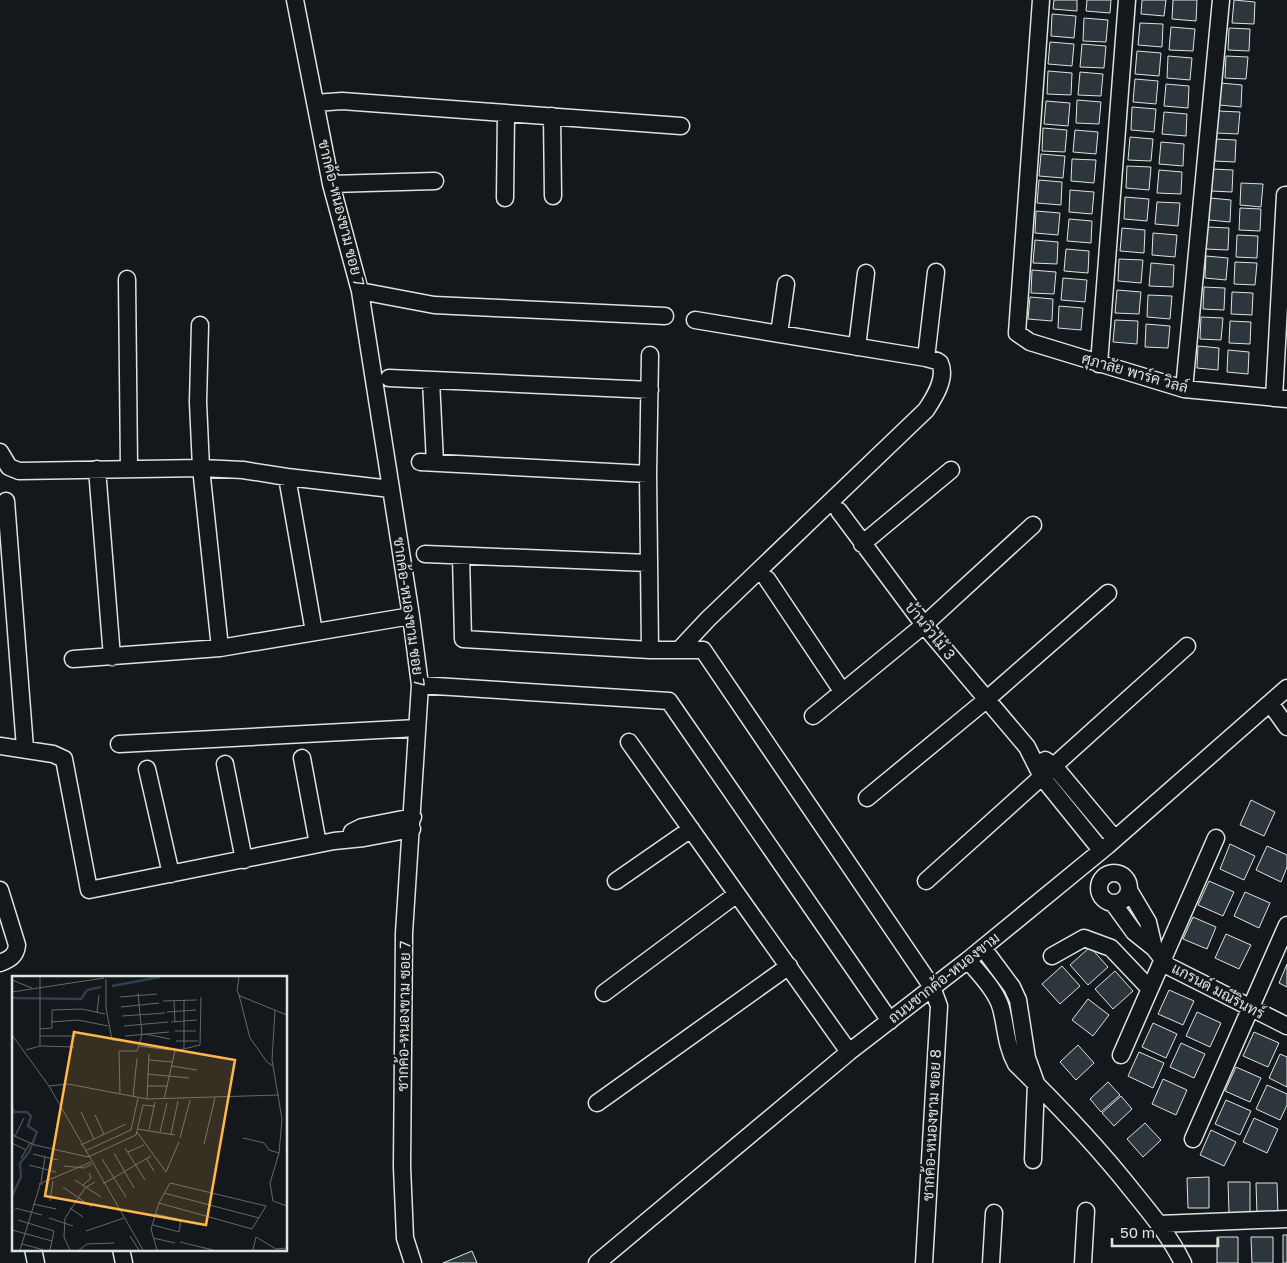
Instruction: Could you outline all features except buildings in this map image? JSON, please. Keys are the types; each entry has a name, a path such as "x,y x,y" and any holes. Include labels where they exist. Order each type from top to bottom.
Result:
{"street":[{"name":"ชากค้อ-หนองขาม ซอย 7","path":"295,0 331,184 360,292 411,616 420,685 404,933 402,1167 405,1238 413,1263"},
{"name":"ศุภาลัย พาร์ค วิลล์","path":"1041,0 1016,333 1030,342 1184,389 1280,398"},
{"path":"1099,364 1128,0"},
{"path":"1184,389 1221,0"},
{"path":"316,103 342,100 681,126"},
{"path":"506,113 506,198"},
{"path":"552,116 554,196"},
{"path":"331,184 436,182"},
{"path":"1280,398 1285,195 1287,195"},
{"path":"926,358 936,272"},
{"path":"857,347 866,273"},
{"path":"127,278 129,468"},
{"path":"779,334 786,284"},
{"path":"360,292 434,304 665,316"},
{"path":"461,556 463,639 679,650 708,619 926,410 938,389 942,372 940,363 937,361 695,320"},
{"path":"200,325 198,402 200,468 220,648"},
{"path":"650,355 648,474 650,650"},
{"path":"389,378 650,390"},
{"path":"430,380 427,463 648,474"},
{"path":"3,463 19,471 129,468 243,470 391,489"},
{"path":"97,469 112,657"},
{"path":"862,544 951,470"},
{"path":"287,477 314,632"},
{"path":"6,500 25,748"},
{"name":"บ้านวิวไม้ 3","path":"839,511 924,625 1026,747 1042,777 1108,845"},
{"path":"813,716 924,625 1033,525"},
{"path":"425,554 648,563"},
{"path":"767,579 842,691"},
{"path":"867,798 986,700 1108,593"},
{"path":"73,659 220,648 411,616"},
{"path":"926,881 1187,646"},
{"name":"ชากค้อ-หนองขาม ซอย 8","path":"679,650 703,650 932,987 939,1006 924,1263"},
{"path":"420,685 669,701 890,1021"},
{"name":"ถนนชากค้อ-หนองขาม","path":"597,1263 849,1052 968,960 1108,845 1287,688"},
{"path":"1270,703 1287,727"},
{"path":"119,744 417,728"},
{"path":"629,742 849,1052"},
{"path":"0,746 25,748 53,754 64,759 89,890 326,842 364,838 412,823"},
{"name":"บ้านวิวไม้ 3","path":"1026,747 1054,766 1108,845"},
{"path":"302,758 326,842"},
{"path":"225,764 244,860"},
{"path":"147,769 171,874"},
{"path":"616,880 691,828"},
{"path":"1121,1055 1150,989 1158,954 1216,838"},
{"path":"1108,845 1115,873"},
{"path":"1073,873 1099,886"},
{"path":"1129,890 1126,897 1120,902 1113,903 1105,900 1100,894 1099,886 1101,879 1108,874 1115,873 1123,876 1128,882 1129,890 1148,922 1158,954"},
{"path":"0,890 17,945 16,953 0,963"},
{"path":"604,993 737,894"},
{"name":"แกรนด์ มณีรินทร์","path":"1113,903 1134,932 1168,966 1287,1026"},
{"path":"1193,1139 1287,925"},
{"path":"1052,956 1084,938 1111,948 1150,989"},
{"path":"983,948 1012,987 1018,1000 1027,1058 1036,1083 1033,1160"},
{"path":"968,960 994,994 1000,1007 1010,1053 1016,1064 1107,1158 1160,1224 1173,1243 1183,1263"},
{"path":"597,1103 789,966"},
{"path":"1083,1263 1086,1211"},
{"path":"991,1263 994,1213"},
{"path":"1160,1224 1287,1219"},
{"path":"33,1250 36,1263"},
{"path":"121,1250 124,1263"}]}
